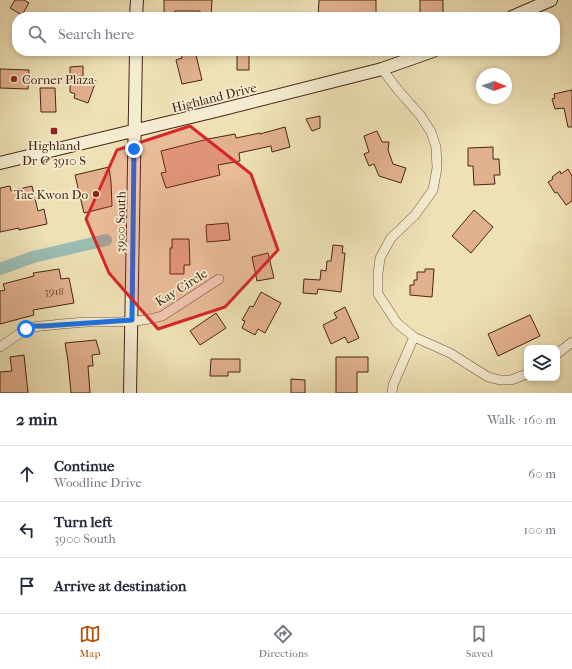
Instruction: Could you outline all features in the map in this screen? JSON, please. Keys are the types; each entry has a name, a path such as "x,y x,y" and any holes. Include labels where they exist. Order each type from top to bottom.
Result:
{"main road":[{"path":"136,12 137,0"},
{"path":"523,12 551,0"},
{"name":"3900 South","path":"130,393 136,56"},
{"name":"Highland Drive","path":"0,163 220,110 382,68 418,56"}],"street":[{"path":"382,68 398,90 420,115 431,132 436,147 437,168 433,190 415,215 391,238 380,258 378,294 397,322 414,337 450,353 488,377 500,380 511,380 524,375"},
{"name":"Kay Circle","path":"0,347 26,329 33,326 132,320 162,316 219,279"},
{"path":"392,393 414,337"},
{"path":"560,352 571,344"}],"highlighted area":[{"path":"190,126 251,174 278,250 225,307 158,329 109,273 86,219 117,150"}],"building":[{"path":"15,0 24,0 29,3 24,12 17,12 10,8"},
{"path":"164,0 212,0 211,12 164,12"},
{"path":"319,0 376,0 376,12 318,12"},
{"path":"420,0 443,0 443,12 420,12"},
{"path":"182,56 196,56 202,80 182,84 176,60 182,58"},
{"path":"237,56 249,56 249,70 237,70"},
{"path":"83,66 83,76 96,81 88,103 74,98 75,94 70,92 70,67"},
{"name":"Corner Plaza","path":"0,69 29,70 28,89 0,88"},
{"path":"40,88 55,88 56,112 41,112"},
{"path":"572,90 572,127 568,127 564,108 555,109 552,99 555,98 554,94"},
{"path":"320,116 320,128 312,131 306,119"},
{"path":"285,127 290,147 272,152 271,146 239,153 240,161 218,165 220,175 166,188 161,173 166,172 161,151 208,139 235,134 236,138 260,134"},
{"path":"377,131 382,142 389,142 388,150 393,164 406,168 401,183 379,176 374,164 369,166 364,154 369,152 364,136"},
{"path":"493,147 493,159 499,159 500,175 494,175 495,184 474,185 473,166 468,166 468,148"},
{"name":"Tae Kwon Do","path":"109,167 112,206 84,213 75,175"},
{"path":"568,169 572,176 572,201 566,205 557,192 555,193 548,182 560,171 561,174"},
{"path":"10,186 11,191 32,186 38,211 44,209 47,224 19,230 19,228 0,232 0,188"},
{"path":"474,210 493,227 471,253 452,236"},
{"path":"228,223 230,240 207,242 206,225"},
{"path":"172,239 189,239 190,265 184,265 184,274 170,274 170,248 172,248"},
{"path":"333,245 343,246 342,253 345,253 341,292 318,289 317,294 303,293 304,279 320,280 321,270 326,271 327,261 331,261"},
{"path":"268,253 274,278 257,281 252,257"},
{"path":"59,269 61,279 69,278 74,303 33,310 34,315 0,324 0,291 5,290 3,284 34,276 33,273"},
{"path":"425,269 434,269 432,297 410,295 410,285 414,285 414,280 417,280 417,272 425,272"},
{"path":"261,292 281,303 265,333 258,329 255,335 242,328 245,321 242,320 250,306 253,307"},
{"path":"345,307 359,338 348,343 345,337 331,344 323,325 337,318 334,313"},
{"path":"216,313 226,328 200,345 190,331"},
{"path":"530,315 540,336 498,356 488,334"},
{"path":"96,340 100,354 92,355 93,366 88,366 90,393 71,393 65,343"},
{"path":"24,355 28,393 0,393 0,372 12,371 10,357"},
{"path":"336,357 368,357 368,372 357,372 357,393 336,393"},
{"path":"211,359 240,359 240,372 228,372 228,376 210,376"},
{"path":"291,379 305,380 305,393 291,393"}],"waterway":[{"path":"0,269 33,257 106,240"}],"place":[{"name":"Corner Plaza","path":"14,79"},
{"name":"Highland Dr @ 3910 S","path":"54,131"},
{"name":"Tae Kwon Do","path":"96,194"}],"route":[{"path":"26,329 33,326 132,320 134,149"}]}
